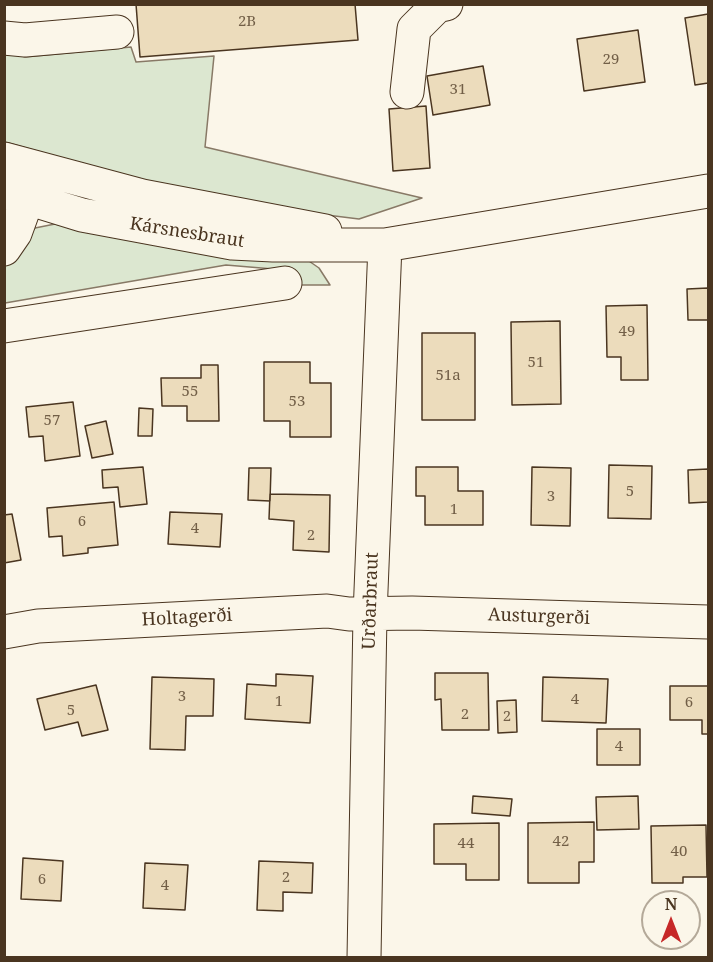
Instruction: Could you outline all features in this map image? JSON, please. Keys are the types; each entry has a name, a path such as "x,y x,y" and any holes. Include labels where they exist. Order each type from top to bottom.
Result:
{"street":[{"path":"407,92 414,29 437,6 446,4"},
{"path":"4,38 25,40 117,32"},
{"name":"Kársnesbraut","path":"5,161 38,167 142,196 274,220 385,245"},
{"path":"4,249 15,233 16,195 38,167"},
{"name":"Kársnesbraut","path":"16,195 82,215 232,243 385,245 708,191"},
{"name":"Urðarbraut","path":"364,957 370,615 385,245"},
{"path":"4,326 285,283"},
{"name":"Holtagerði","path":"4,632 38,626 327,611 370,615"},
{"name":"Austurgerði","path":"370,615 412,614 708,622"}],"green space":[{"path":"131,47 136,62 214,56 205,147 422,198 359,219 214,201 5,142 4,49 25,57"},
{"path":"55,224 205,251 306,259 319,268 330,285 294,285 273,269 226,265 5,303 5,260 35,228"}],"building":[{"path":"136,4 355,4 358,40 140,57"},
{"path":"708,14 708,83 695,85 685,18"},
{"path":"638,30 645,82 584,91 577,39"},
{"path":"483,66 490,105 433,115 427,76"},
{"path":"426,106 430,168 393,171 389,109"},
{"path":"708,288 708,320 688,320 687,289"},
{"path":"647,305 648,380 621,380 621,357 607,357 606,306"},
{"path":"560,321 561,404 512,405 511,322"},
{"path":"422,333 475,333 475,420 422,420"},
{"path":"264,362 310,362 310,383 331,383 331,437 290,437 290,421 264,421"},
{"path":"201,365 218,365 219,421 187,421 187,406 162,406 161,378 201,378"},
{"path":"73,402 80,456 45,461 43,436 29,437 26,407"},
{"path":"139,408 153,409 152,436 138,436"},
{"path":"106,421 113,454 92,458 85,426"},
{"path":"609,465 652,466 651,519 608,518"},
{"path":"143,467 147,504 120,507 118,487 103,488 102,470"},
{"path":"416,467 458,467 458,491 483,491 483,525 425,525 425,496 416,496"},
{"path":"532,467 571,468 570,526 531,525"},
{"path":"249,468 271,468 270,501 248,500"},
{"path":"708,469 708,502 689,503 688,470"},
{"path":"270,494 330,495 329,552 293,550 294,521 269,519"},
{"path":"114,502 118,545 88,548 88,553 63,556 62,536 49,537 47,508"},
{"path":"170,512 222,514 220,547 168,544"},
{"path":"12,514 21,560 4,563 4,515"},
{"path":"435,673 488,673 489,730 442,730 441,699 435,700"},
{"path":"276,674 313,676 310,723 245,719 247,684 276,686"},
{"path":"152,677 214,679 213,716 186,716 185,750 150,749"},
{"path":"543,677 608,679 606,723 542,721"},
{"path":"96,685 108,730 82,736 78,722 45,730 37,699"},
{"path":"670,686 708,686 708,734 702,734 702,720 670,720"},
{"path":"516,700 517,732 498,733 497,701"},
{"path":"597,729 640,729 640,765 597,765"},
{"path":"473,796 512,799 510,816 472,813"},
{"path":"638,796 639,829 597,830 596,797"},
{"path":"594,822 594,862 579,862 579,883 528,883 528,823"},
{"path":"499,823 499,880 466,880 466,864 434,864 434,824"},
{"path":"706,825 707,877 683,877 683,883 652,883 651,826"},
{"path":"23,858 63,861 61,901 21,899"},
{"path":"259,861 313,863 312,893 283,892 283,911 257,910"},
{"path":"145,863 188,865 185,910 143,908"}]}
